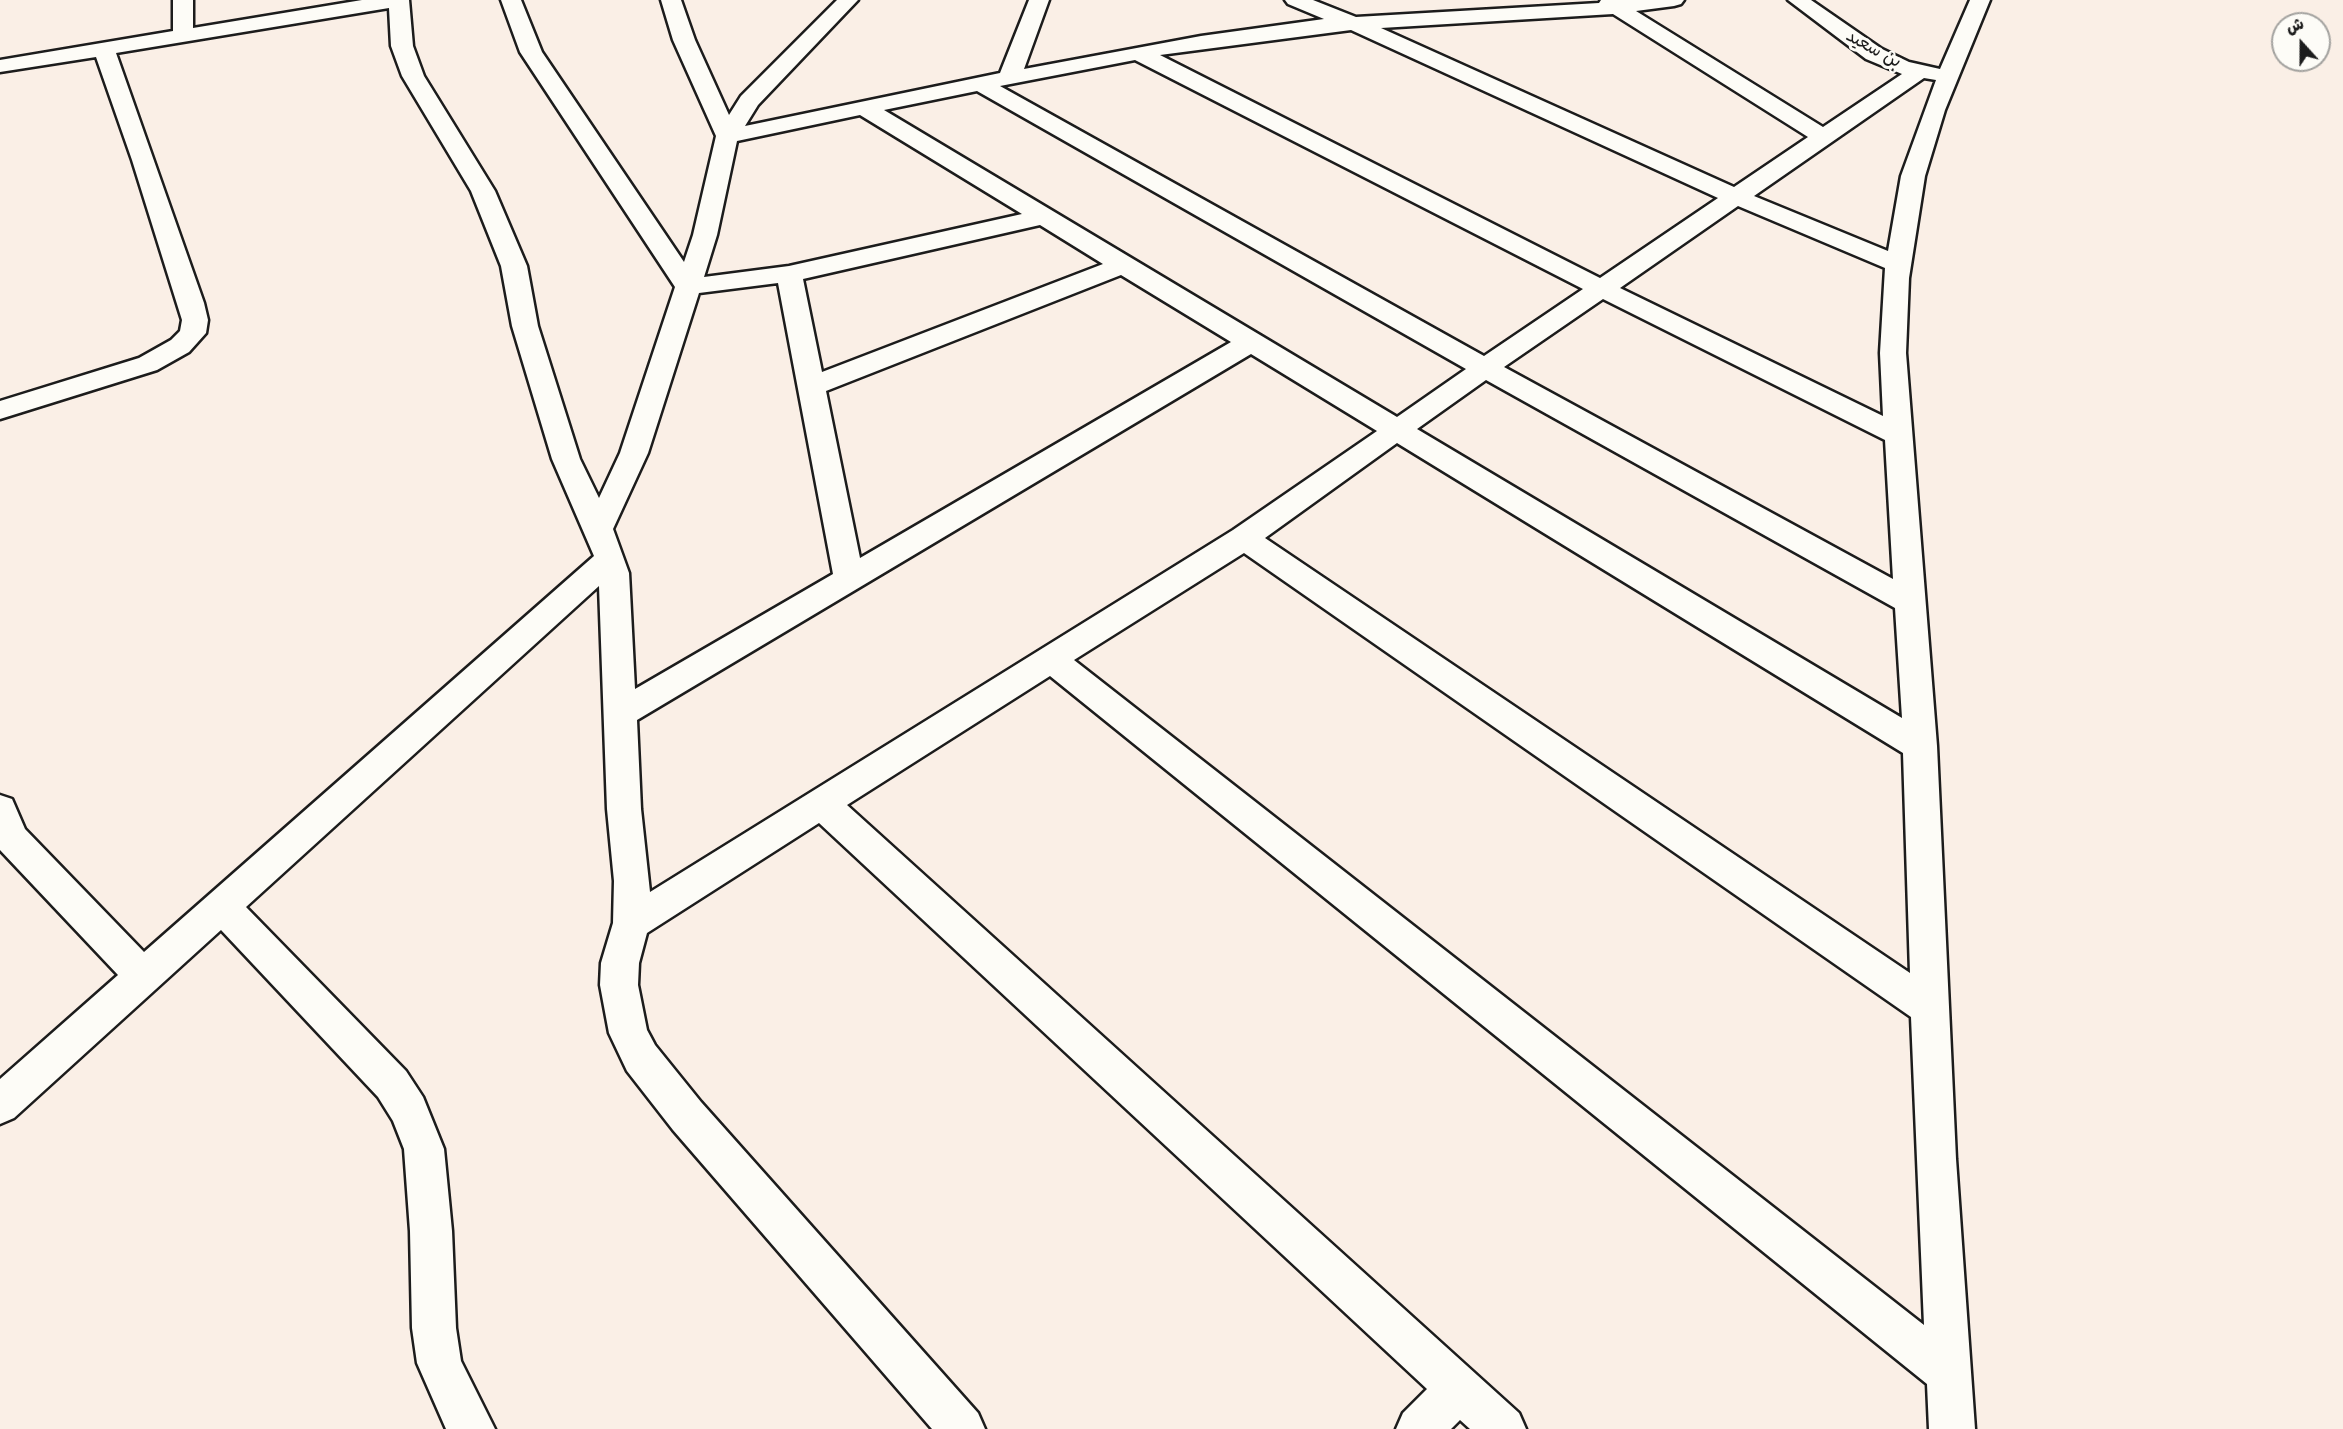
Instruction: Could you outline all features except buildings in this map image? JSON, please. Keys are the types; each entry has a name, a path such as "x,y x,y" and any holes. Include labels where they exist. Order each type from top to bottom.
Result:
{"street":[{"path":"183,0 183,36"},
{"path":"0,66 399,0 402,45 419,86 483,190 514,266 525,326 566,459 604,544 614,573 624,809 632,881 631,923 620,963 619,986 628,1033 641,1058 687,1116 962,1429"},
{"path":"511,0 531,52 688,286"},
{"path":"672,0 684,40 727,136"},
{"path":"0,1105 222,907 604,544 705,235 727,136 749,101 848,0"},
{"path":"1009,78 1039,0"},
{"path":"1295,0 1353,23 1734,196 1898,264"},
{"path":"1430,0 1444,16"},
{"path":"727,136 1139,53 1312,27 1674,0"},
{"name":"بن سعيد","path":"1798,0 1874,54 1934,74"},
{"path":"1952,1429 1930,1008 1920,746 1893,352 1898,264 1905,213 1934,74 1980,0"},
{"path":"1610,4 1821,136"},
{"path":"0,410 148,364 180,346 193,333 195,320 191,303 144,160 104,49"},
{"path":"1139,53 1600,288 1898,435"},
{"path":"631,923 1053,661 1244,538 1395,430 1821,136 1934,74"},
{"path":"980,84 1485,368 1910,602"},
{"path":"864,108 1920,746"},
{"path":"688,286 789,274 1043,217"},
{"path":"812,386 1123,265"},
{"path":"789,274 849,579"},
{"path":"619,714 1251,342"},
{"path":"1244,538 1930,1008"},
{"path":"1053,661 1949,1373"},
{"path":"822,804 1503,1429"},
{"path":"3,830 144,977"},
{"path":"222,907 392,1084 409,1110 424,1149 431,1231 434,1328 439,1363 459,1410 472,1429"},
{"path":"1419,1429 1459,1389"}]}
